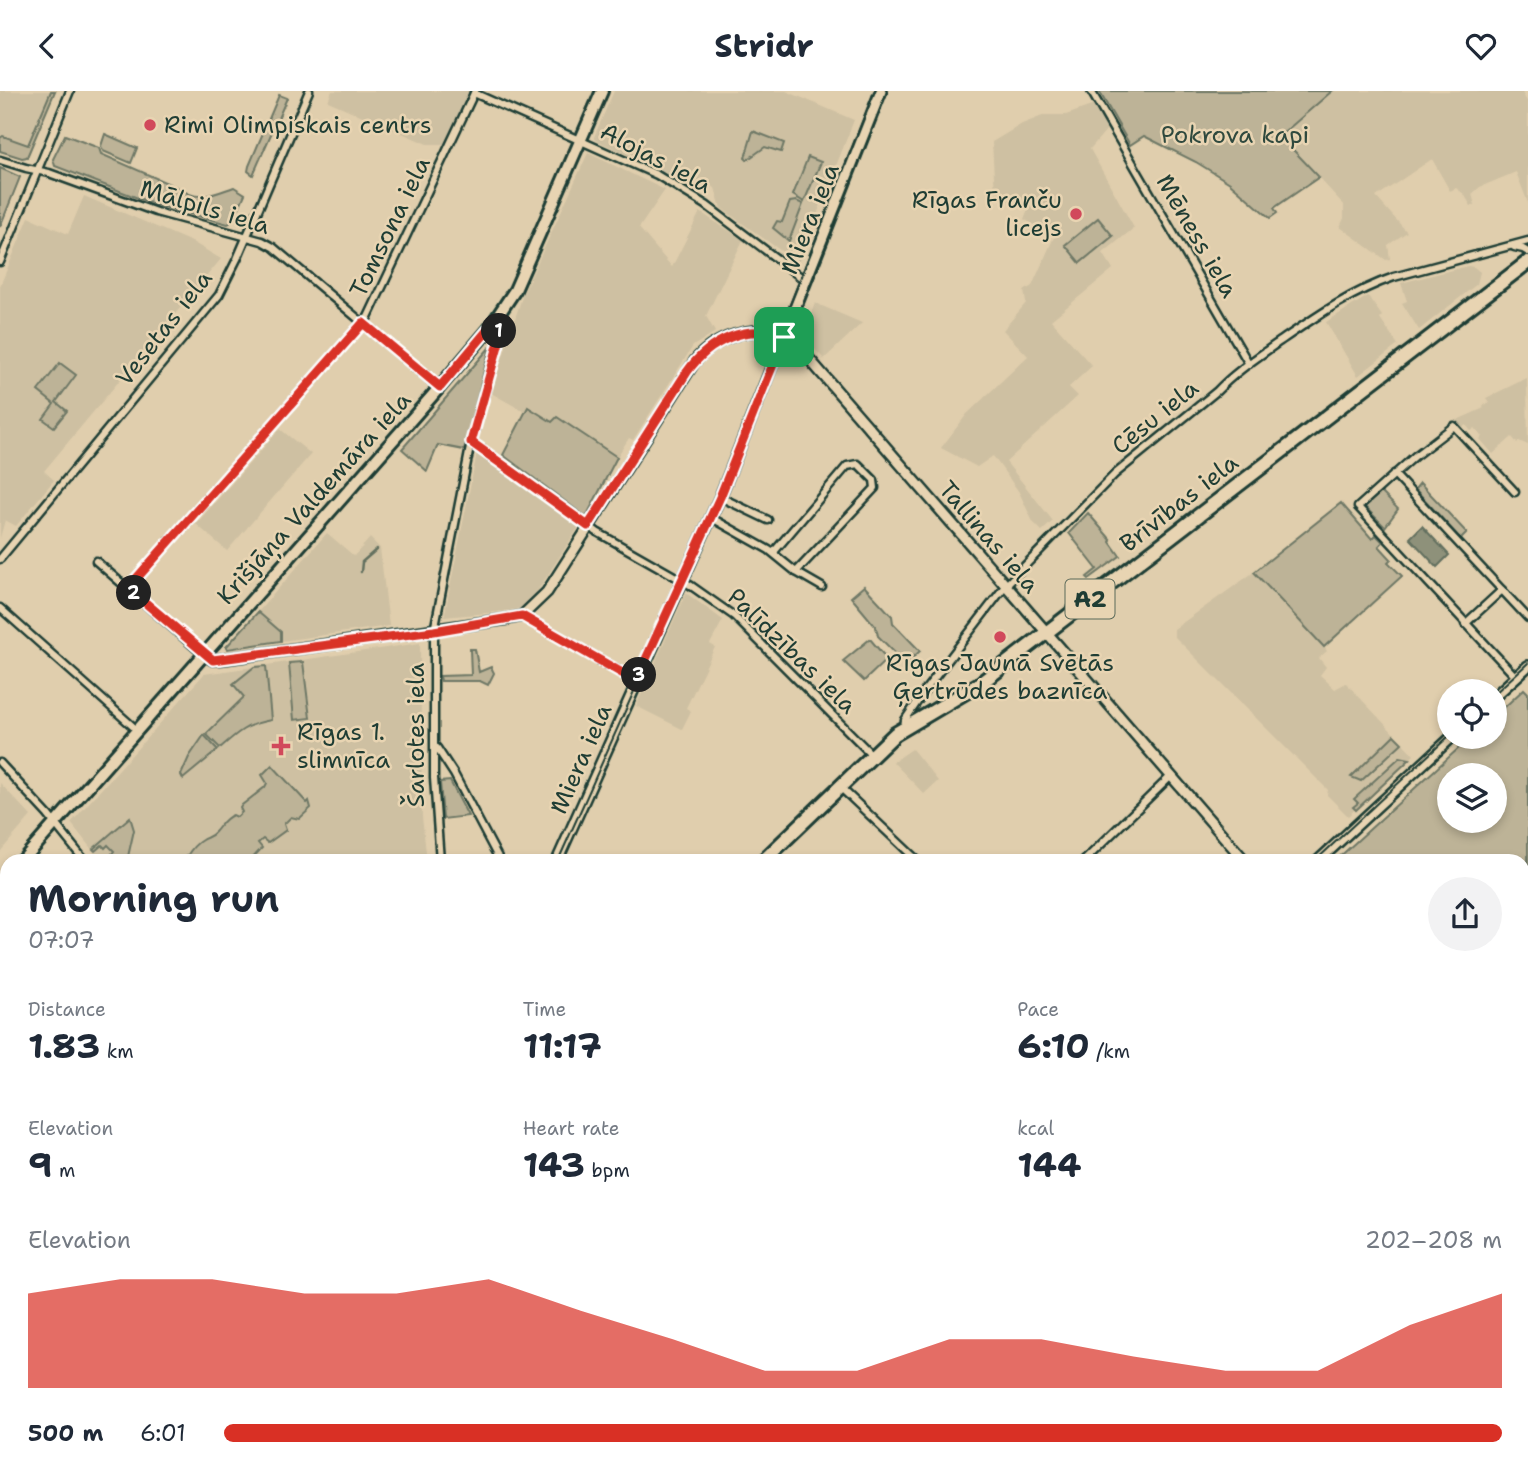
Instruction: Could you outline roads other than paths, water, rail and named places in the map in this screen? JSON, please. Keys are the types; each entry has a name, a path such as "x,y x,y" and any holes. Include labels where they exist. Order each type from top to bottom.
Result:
{"highway":[{"name":"Brīvības iela","path":"770,854 904,727 981,683 1528,262"}],"main road":[{"name":"Krišjāņa Valdemāra iela","path":"28,854 492,325 514,290 602,91"}],"street":[{"path":"0,262 70,91"},
{"name":"Vesetas iela","path":"0,559 215,300 228,278 309,91"},
{"name":"Miera iela","path":"560,854 720,497 881,91"},
{"name":"Mēness iela","path":"1091,91 1249,364"},
{"name":"Alojas iela","path":"474,92 628,161 684,191 806,281"},
{"name":"Tomsona iela","path":"128,588 363,323 474,92"},
{"name":"Mālpils iela","path":"0,160 37,170 132,205 262,241 273,247 440,387"},
{"name":"Cēsu iela","path":"904,727 905,720 926,689 1005,586 1115,474 1249,364 1336,304 1374,284 1528,241"},
{"path":"1512,247 1528,252"},
{"name":"Šarlotes iela","path":"439,854 434,778 434,631 471,442 500,337 497,328 492,325"},
{"path":"96,561 213,660 434,631 522,616 547,592 700,354 723,340 748,333 766,331 784,337"},
{"name":"Tallinas iela","path":"784,337 804,353 1239,854"},
{"path":"1515,492 1454,426 1358,507 1516,677"},
{"name":"Palīdzības iela","path":"471,442 588,526 681,580 734,616 872,755"},
{"path":"773,553 848,466 858,464 874,480 875,488 796,572"},
{"path":"1394,474 1528,618"},
{"path":"720,497 768,520"},
{"path":"710,517 773,553 796,572 822,587"},
{"path":"1465,624 1502,590"},
{"path":"0,608 137,730"},
{"path":"522,616 636,681"},
{"path":"1507,685 1527,669"},
{"path":"435,746 454,774 496,854"},
{"path":"1326,854 1439,749"},
{"path":"0,763 79,854"},
{"path":"1091,854 1170,777"},
{"path":"840,787 911,854"}],"waterway":[{"path":"361,572 362,562 377,549"}],"tram line":[{"path":"780,340 789,307 874,91"},
{"path":"561,854 721,497 777,354 800,314 888,91"},
{"path":"1507,682 1528,663"},
{"path":"1323,854 1437,747"}],"place":[{"name":"Rimi Olimpiskais centrs","path":"150,125"},
{"name":"Rīgas Franču licejs","path":"1076,214"},
{"name":"Rīgas Jaunā Svētās Ģertrūdes baznīca","path":"1000,637"},
{"name":"Rīgas 1. slimnīca","path":"281,746"}],"park label":[{"name":"Pokrova kapi","path":"1235,135"}]}
